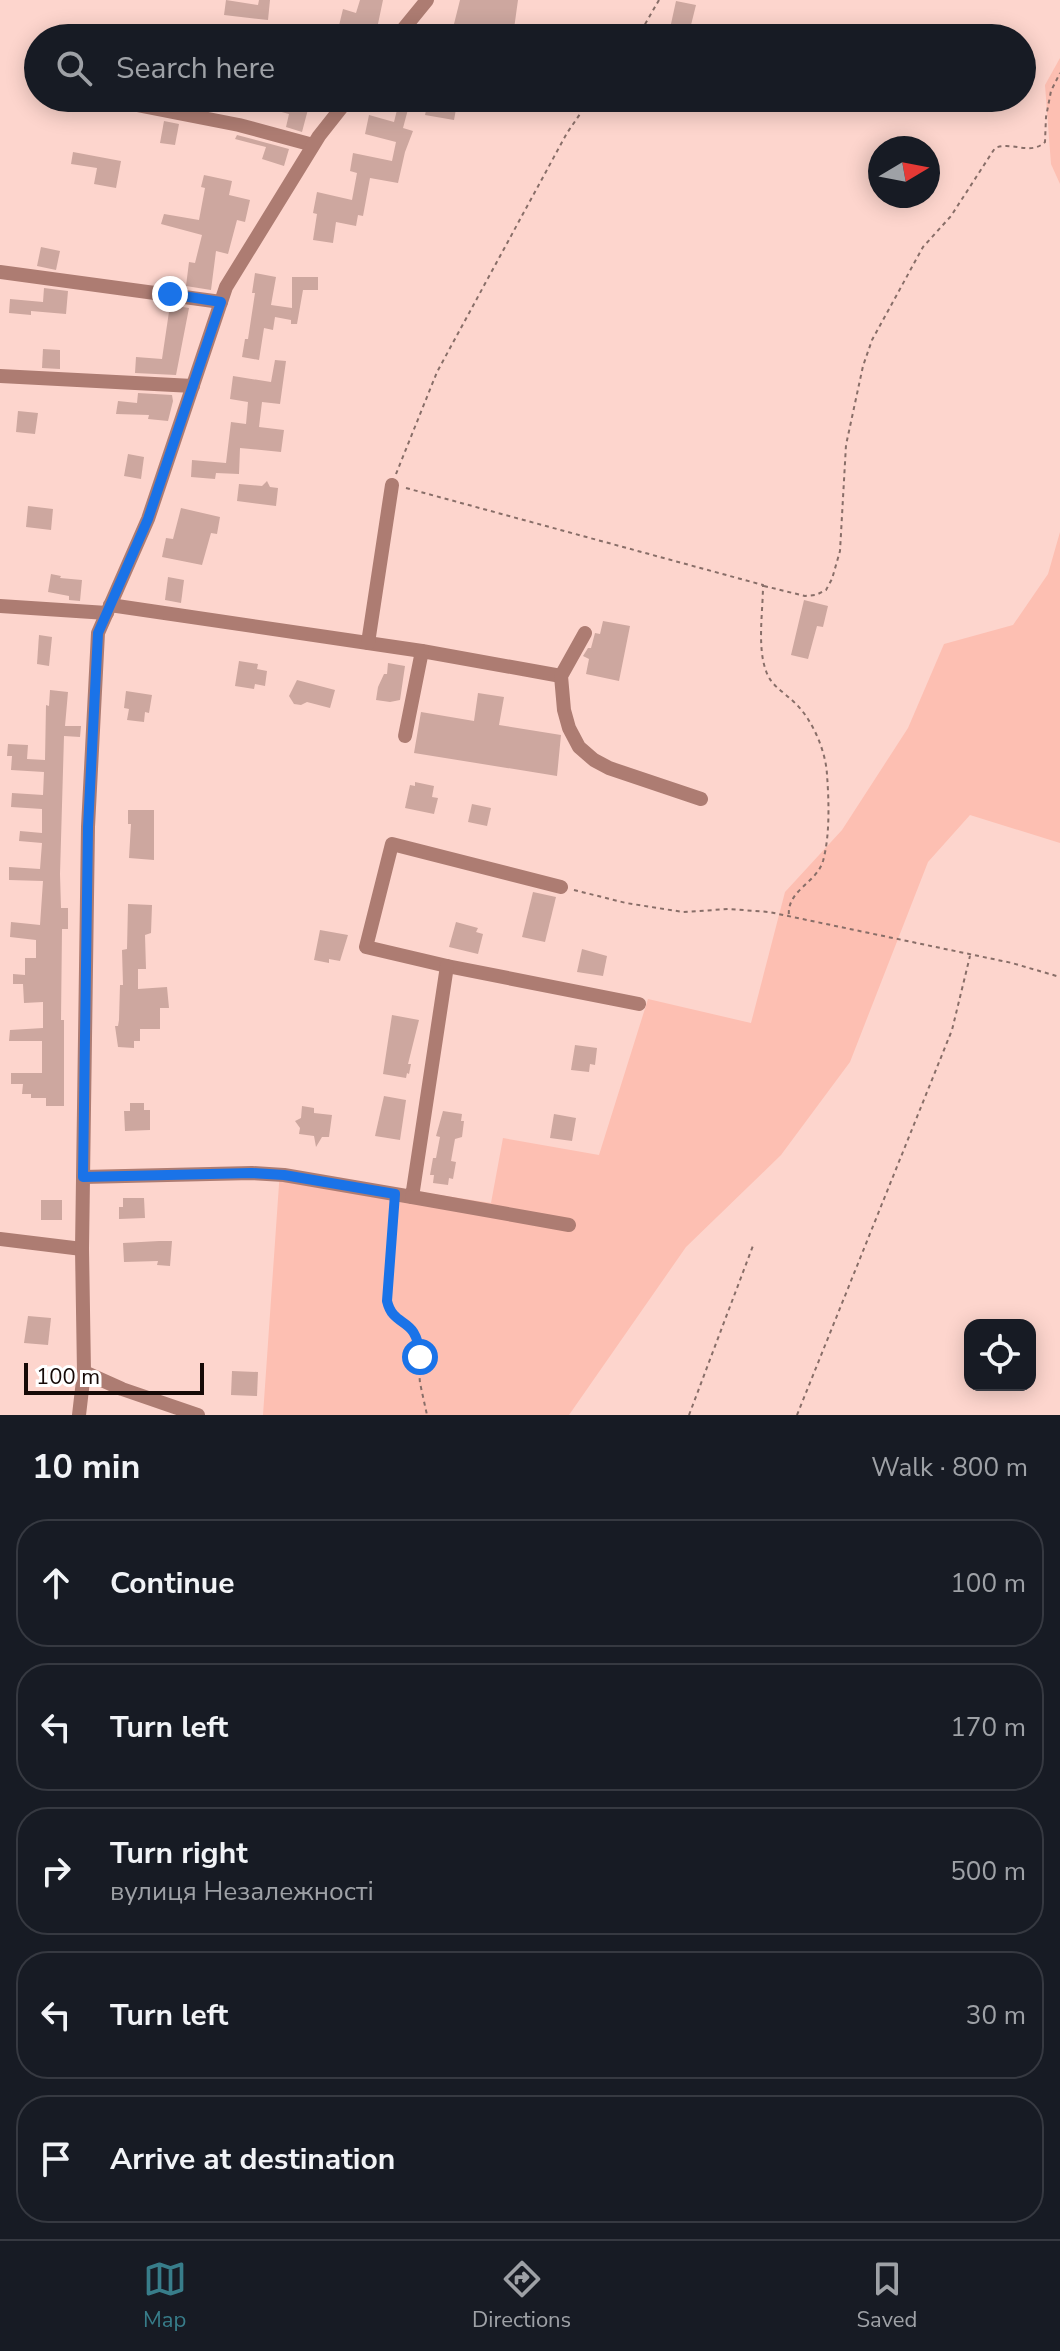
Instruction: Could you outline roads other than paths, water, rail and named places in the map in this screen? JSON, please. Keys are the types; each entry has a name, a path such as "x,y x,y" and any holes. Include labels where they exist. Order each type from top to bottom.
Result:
{"street":[{"path":"407,24 424,1"},
{"path":"173,112 239,125 313,145"},
{"path":"79,1415 84,1372 82,1249 88,827 98,633 148,519 226,287 313,145 338,112"},
{"path":"0,272 221,302"},
{"path":"0,376 193,386"},
{"path":"368,643 392,485"},
{"path":"0,606 108,609 368,643 561,676"},
{"path":"585,633 561,676 564,710 579,747 594,760 701,799"},
{"path":"405,736 422,651"},
{"path":"561,887 392,844 366,947 639,1004"},
{"path":"412,1197 447,966"},
{"path":"83,1177 273,1174 569,1225"},
{"path":"0,1239 82,1249"},
{"path":"84,1372 122,1389 198,1415"}]}
